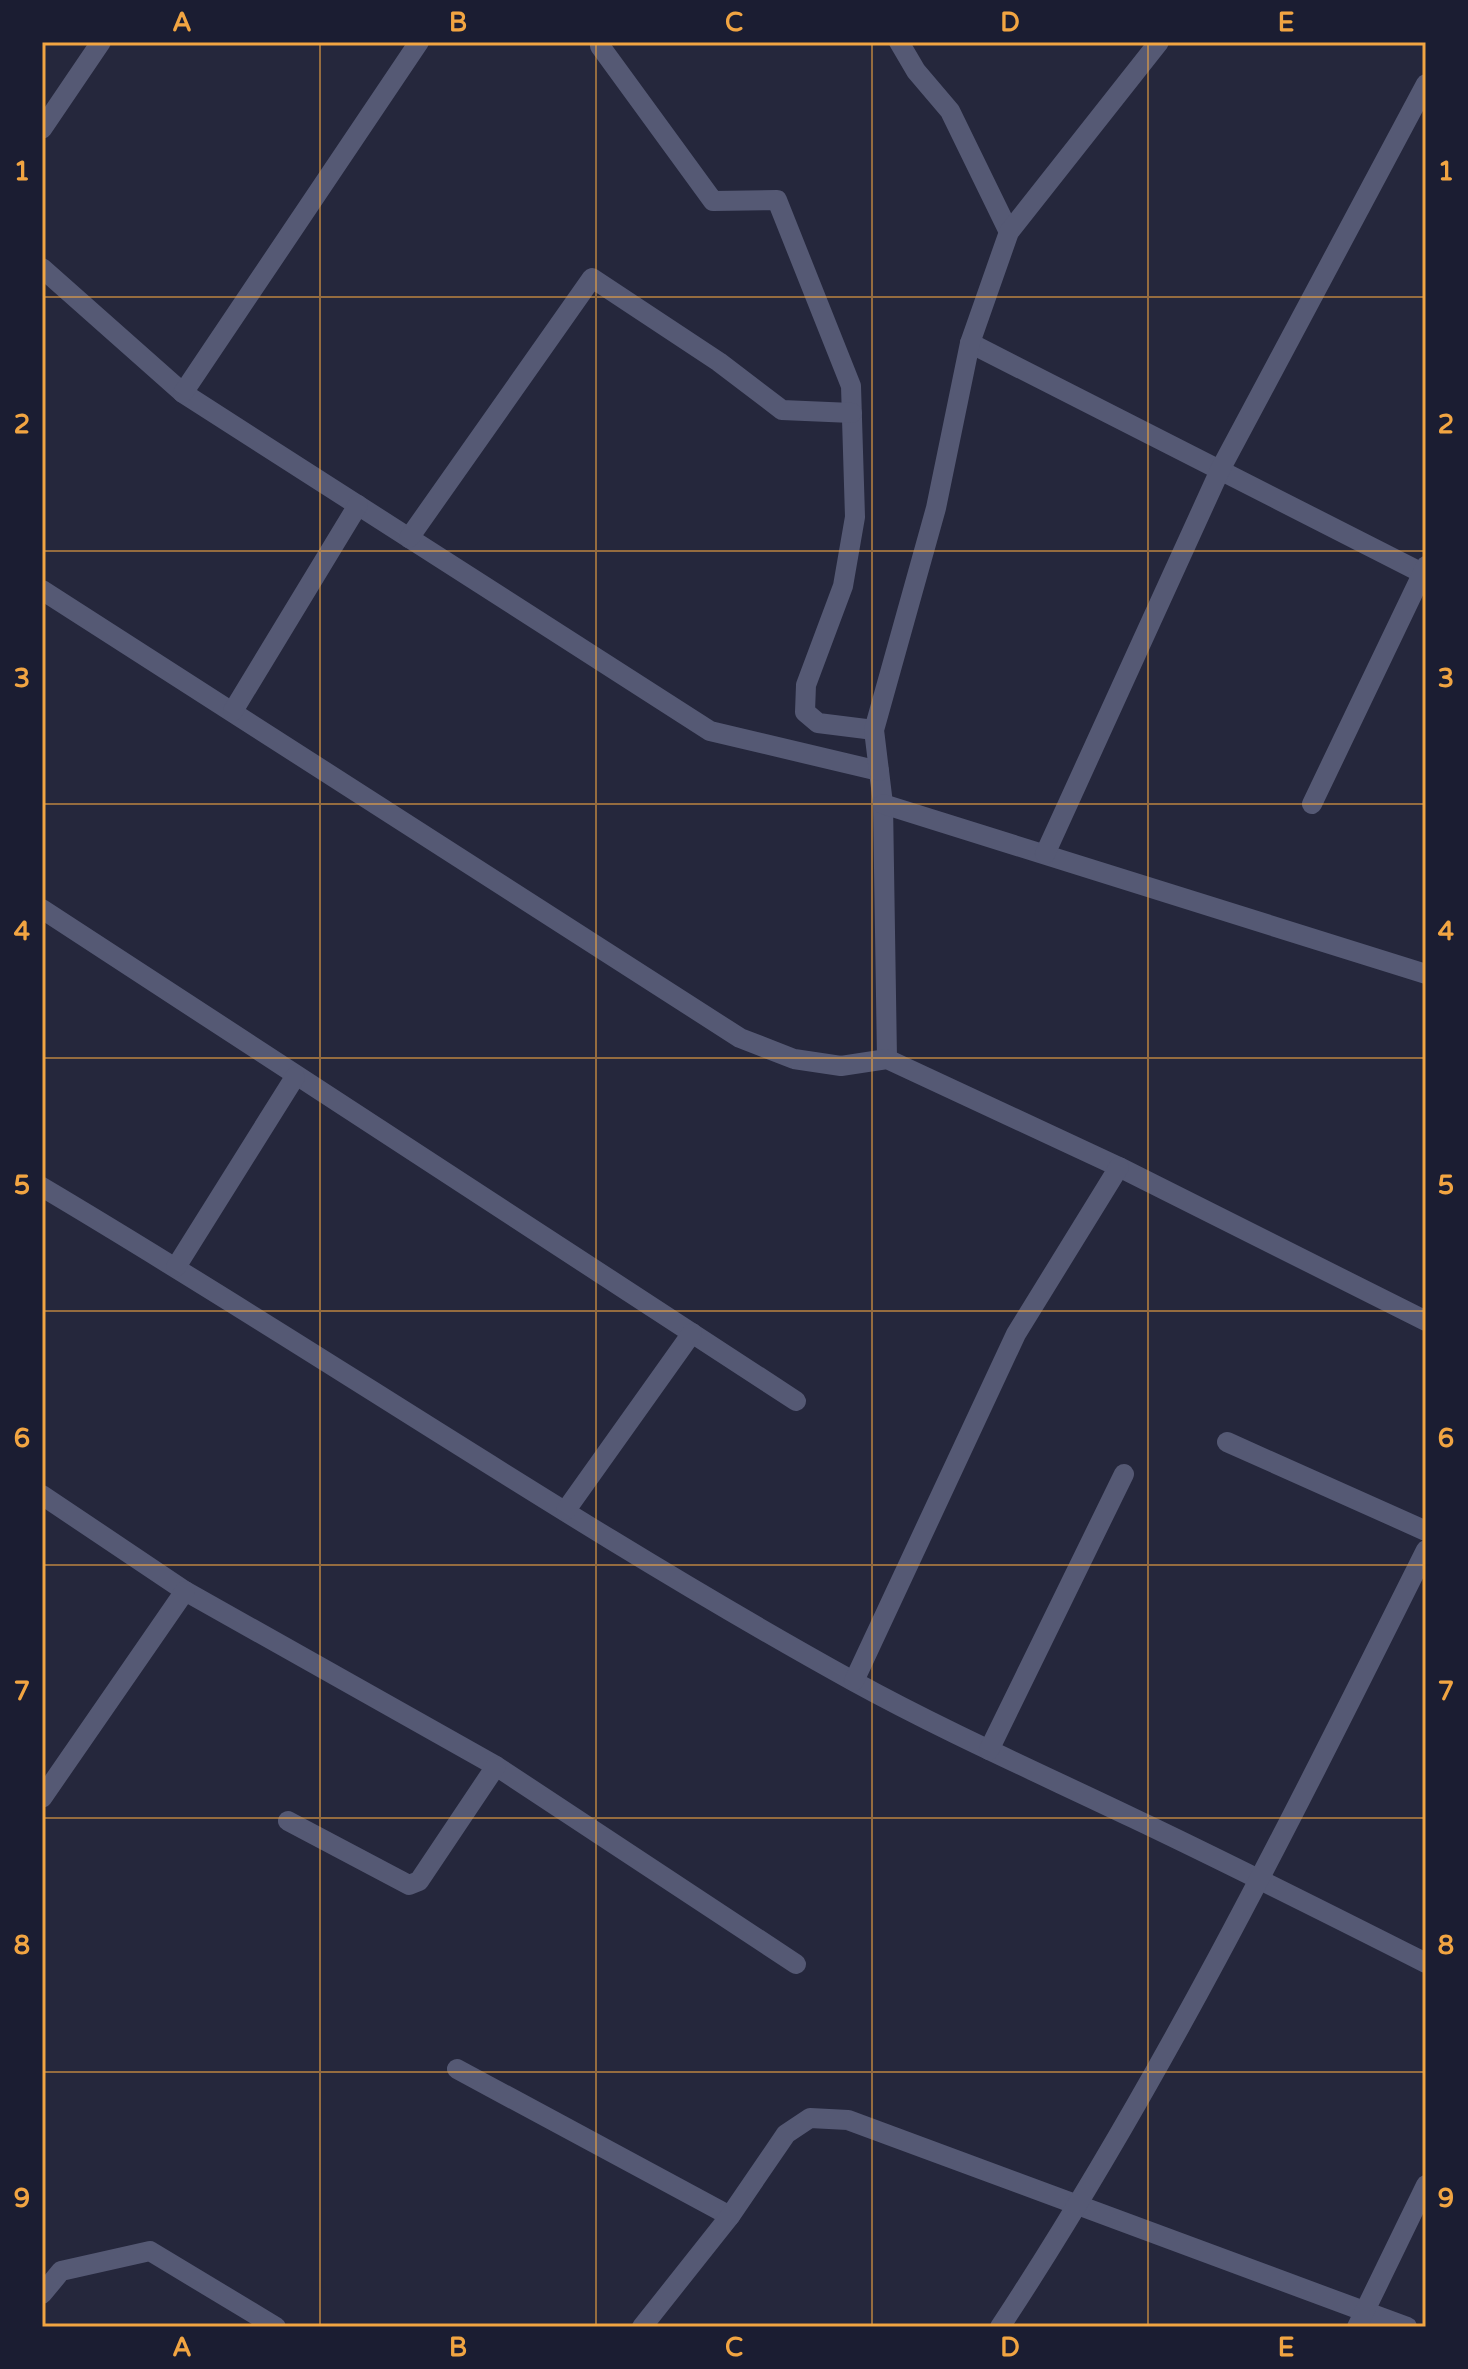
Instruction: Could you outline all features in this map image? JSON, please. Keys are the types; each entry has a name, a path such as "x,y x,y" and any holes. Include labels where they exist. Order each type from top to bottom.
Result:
{"street":[{"path":"42,129 101,42"},
{"path":"183,393 419,42"},
{"path":"899,42 916,71 950,111 1009,232"},
{"path":"600,46 713,201 777,200 851,386 852,531 843,586 806,685 805,712 818,723 874,730"},
{"path":"887,1059 883,804 874,730 936,508 970,343 1009,232 1149,46"},
{"path":"1045,854 1221,468 1426,84"},
{"path":"42,268 183,393 710,731 879,771"},
{"path":"409,538 592,278 719,362 782,410 852,413"},
{"path":"970,343 1425,572 1312,804"},
{"path":"233,711 358,505"},
{"path":"42,590 740,1038 794,1059 841,1066 887,1059 1119,1167 1426,1321"},
{"path":"883,804 1426,974"},
{"path":"42,909 295,1077 796,1401"},
{"path":"176,1267 295,1077"},
{"path":"854,1681 1016,1334 1119,1167"},
{"path":"42,1187 566,1510 854,1681 989,1750 1260,1878 1426,1963"},
{"path":"566,1510 692,1333"},
{"path":"1227,1442 1426,1531"},
{"path":"989,1750 1124,1474"},
{"path":"42,1495 185,1591 496,1766 796,1964"},
{"path":"1000,2327 1079,2207 1260,1878 1426,1550"},
{"path":"42,1798 185,1591"},
{"path":"288,1821 409,1885 419,1881 496,1766"},
{"path":"457,2069 730,2216"},
{"path":"642,2327 730,2216 786,2134 810,2118 848,2120 1079,2207 1361,2320 1407,2327"},
{"path":"1361,2320 1426,2185"},
{"path":"42,2294 61,2271 150,2251 276,2327"}]}
